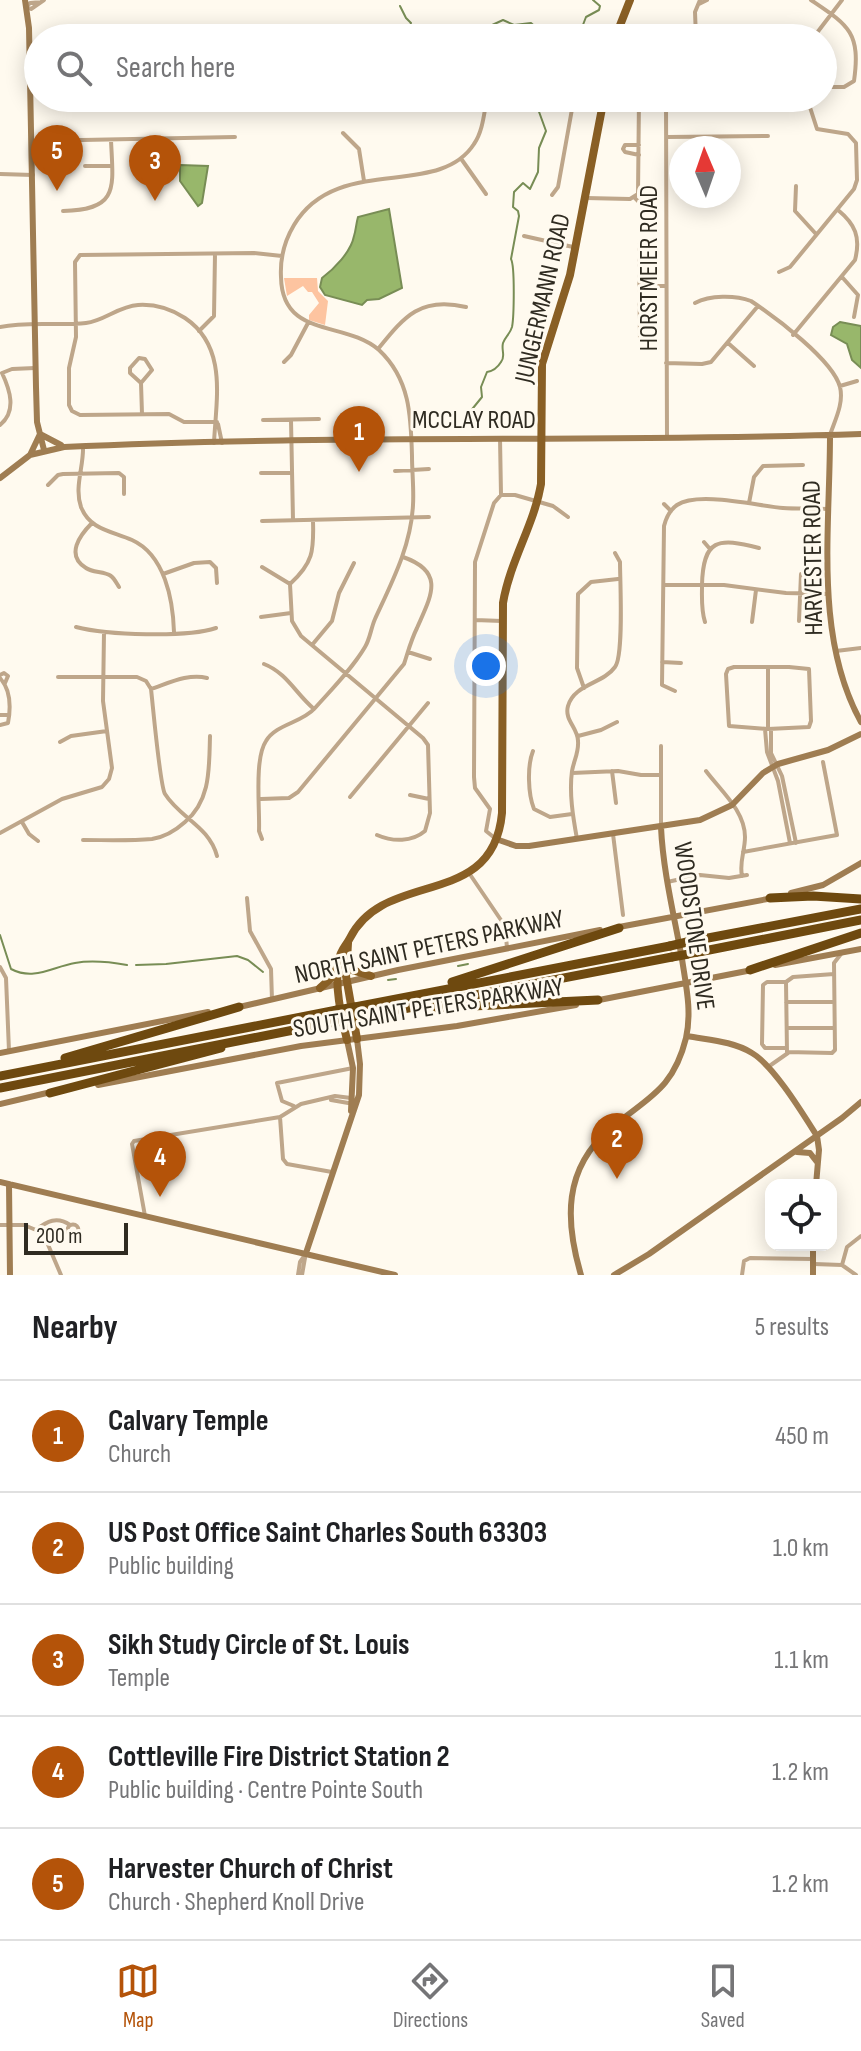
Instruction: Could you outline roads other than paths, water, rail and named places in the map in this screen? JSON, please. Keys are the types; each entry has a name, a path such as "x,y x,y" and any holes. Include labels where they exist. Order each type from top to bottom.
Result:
{"highway":[{"path":"770,898 813,896 861,899"},
{"path":"0,1076 861,909"},
{"path":"0,1088 861,920"},
{"path":"403,997 619,928"},
{"path":"750,970 861,933"},
{"path":"410,1008 598,1000"},
{"path":"36,1068 239,1007"},
{"path":"50,1093 208,1053 245,1039"}],"main road":[{"path":"621,24 630,0"},
{"path":"26,3 27,24"},
{"path":"30,112 35,368 44,450"},
{"name":"JUNGERMANN ROAD","path":"354,1103 352,1039 342,983 342,949 362,920 384,903 448,883 469,873 483,861 496,839 502,813 502,621 508,578 538,501 541,484 542,364 567,287 601,112"},
{"path":"40,434 64,447"},
{"path":"30,455 40,434"},
{"name":"MCCLAY ROAD","path":"0,478 30,455 44,450 83,446 861,434"},
{"name":"HARVESTER ROAD","path":"830,435 829,617 834,652 845,691 861,722"},
{"path":"496,839 516,846 700,820 732,805 755,780 775,766 839,746 861,734"},
{"name":"WOODSTONE DRIVE","path":"581,1275 569,1220 572,1195 582,1165 603,1135 644,1105 666,1082 687,1036 686,984 667,882 661,827"},
{"name":"NORTH SAINT PETERS PARKWAY","path":"0,1053 239,1007 507,948 770,898 823,885 861,863"},
{"name":"SOUTH SAINT PETERS PARKWAY","path":"0,1104 301,1046 500,1019 861,949"},
{"path":"320,988 343,960 352,970 371,976"},
{"path":"687,1036 739,1047 769,1068 817,1136 817,1179"},
{"path":"359,1058 364,1045 376,1037"},
{"name":"JUNGERMANN ROAD","path":"305,1254 354,1103 359,1058 352,1039"},
{"path":"614,1275 649,1254 861,1102"},
{"path":"819,1155 830,1127"},
{"path":"790,1155 803,1151 810,1153 818,1164"},
{"path":"0,1182 395,1275"},
{"path":"9,1184 10,1275"},
{"path":"292,1250 310,1240 320,1257"},
{"path":"813,1251 813,1275"}],"street":[{"path":"695,24 695,12 700,2 707,0"},
{"path":"811,0 851,29 854,38 854,81 850,85 837,86"},
{"path":"824,24 842,0"},
{"path":"26,3 31,9 43,1"},
{"path":"262,839 259,831 260,761 266,739 308,716 367,645 374,621 403,557 411,518 410,408 406,389 378,349 350,334 308,323 288,305 283,295 280,271 282,256 294,225 313,203 341,187 447,168 462,160 479,135 484,112"},
{"path":"552,195 558,187 571,112"},
{"path":"634,197 643,202 644,198 639,192 639,112"},
{"name":"HORSTMEIER ROAD","path":"666,112 667,438"},
{"path":"812,112 819,134 853,137"},
{"path":"853,137 858,131"},
{"path":"343,133 359,149 364,181"},
{"path":"666,137 768,136"},
{"path":"31,141 235,137"},
{"path":"779,272 790,267 854,189 857,180 856,143 853,137"},
{"path":"63,211 88,210 105,202 111,190 111,140"},
{"path":"639,145 625,145 623,149 639,155"},
{"path":"462,160 486,194"},
{"path":"85,166 112,166"},
{"path":"0,174 33,175"},
{"path":"796,186 795,211 816,234"},
{"path":"585,198 634,197 639,192"},
{"path":"105,202 109,207"},
{"path":"793,335 855,260 858,240 855,226 838,210"},
{"path":"524,236 576,247"},
{"path":"639,245 640,340"},
{"path":"199,331 214,316 215,254"},
{"path":"217,422 184,422 169,414 80,415 72,411 69,405 69,368 76,337 75,262 77,257 282,256"},
{"path":"842,277 858,295 854,317"},
{"path":"640,286 666,286"},
{"path":"695,303 704,298 751,301 823,359 840,386 839,411 830,435"},
{"path":"0,327 92,322 124,307 147,304 182,315 210,347 217,371 218,443"},
{"path":"378,349 398,324 415,310 432,304 466,307"},
{"path":"666,363 705,364 716,358 759,306"},
{"path":"284,362 308,323"},
{"path":"728,343 754,366"},
{"path":"141,383 130,373 134,360 139,358 145,359 152,370 141,383 142,414"},
{"path":"0,425 7,419 10,406 10,391 1,373 35,368"},
{"path":"840,386 857,381"},
{"path":"263,420 319,419"},
{"path":"291,420 293,520"},
{"path":"496,839 486,831 490,809 475,788 475,620 476,557 494,503 501,495 500,438"},
{"path":"83,446 80,501 86,516 92,523 137,542 149,554 163,574 171,598 174,632"},
{"path":"749,503 753,480 763,466 803,465"},
{"path":"751,467 757,472"},
{"path":"395,471 429,469"},
{"path":"48,485 58,475 124,473 124,494"},
{"path":"261,473 291,473"},
{"path":"501,495 511,494 538,501 553,506 568,517"},
{"path":"675,691 662,685 664,526 671,511 687,501 730,500 784,508 830,509"},
{"path":"664,504 671,511"},
{"path":"262,521 429,517"},
{"path":"313,521 311,557 302,573 290,584 295,629 428,745 429,820 425,835 409,840 386,839 377,835"},
{"path":"92,523 78,539 75,548 77,558 86,568 113,577 119,587"},
{"path":"704,542 710,549"},
{"path":"705,622 703,561 710,549 721,543 759,548"},
{"path":"577,839 572,814 572,773 578,736 568,717 568,707 573,697 607,675 619,661 620,562 615,553"},
{"path":"260,799 282,799 294,795 400,671 430,600 431,581 425,568 403,557"},
{"path":"163,574 194,563 216,562 217,583"},
{"path":"312,645 332,621 339,593 354,563"},
{"path":"425,568 430,563"},
{"path":"262,567 290,584"},
{"path":"799,621 801,574"},
{"path":"584,688 577,668 578,594 586,584 595,580 620,579"},
{"path":"663,585 829,594"},
{"path":"752,622 756,590"},
{"path":"261,617 291,613"},
{"path":"475,620 502,621"},
{"path":"76,627 104,632 205,632 216,628"},
{"path":"0,833 62,799 106,784 112,768 103,677 104,632"},
{"path":"834,652 861,648"},
{"path":"408,652 430,659"},
{"path":"662,662 681,663"},
{"path":"264,664 282,674 314,709"},
{"path":"768,667 766,746 775,766 793,843"},
{"path":"805,667 810,674 809,727 768,729 732,728 727,724 726,674 731,668 805,667"},
{"path":"0,676 9,695 8,723 0,725"},
{"path":"58,677 137,677 146,681 151,689 162,787 170,801 209,837 217,856"},
{"path":"151,689 182,679 207,678"},
{"path":"350,797 428,703"},
{"path":"0,715 9,715"},
{"path":"578,736 617,722"},
{"path":"60,742 71,736 107,731"},
{"path":"83,840 154,839 177,829 200,804 208,783 210,736"},
{"path":"661,746 661,827"},
{"path":"533,751 530,759 530,798 534,809 550,817 572,814"},
{"path":"743,852 837,835 823,762"},
{"path":"310,763 318,769"},
{"path":"572,773 612,771 661,775"},
{"path":"612,771 616,803"},
{"path":"667,882 700,875 744,876 740,862 744,825 706,771"},
{"path":"410,795 429,799"},
{"path":"22,822 38,841"},
{"path":"613,834 623,915"},
{"path":"469,873 505,926 507,948"},
{"path":"247,898 248,925 271,969 272,1000"},
{"path":"834,974 793,977 786,982 763,985 762,1044 765,1048 832,1053 835,1050 834,963 837,957 847,952"},
{"path":"819,957 828,957 834,963"},
{"path":"0,967 6,978 9,1051"},
{"path":"769,1068 788,1050 786,982"},
{"path":"786,1002 834,1002"},
{"path":"787,1028 834,1028"},
{"path":"295,1106 282,1101 277,1083 353,1068"},
{"path":"145,1216 132,1144 134,1141 280,1117 295,1106 335,1096 354,1103"},
{"path":"280,1117 283,1159 287,1164 332,1172"},
{"path":"36,1230 48,1221 57,1220 70,1225"},
{"path":"0,1225 24,1225 36,1230 46,1240 61,1275"},
{"path":"842,1265 847,1247 861,1236"},
{"path":"300,1275 305,1254"},
{"path":"742,1275 744,1261 750,1258 842,1265 856,1275"},
{"path":"352,1265 352,1275"}],"waterway":[{"path":"583,24 586,17 599,10 600,6 593,0"},
{"path":"400,6 411,24"},
{"path":"494,24 503,20 512,24"},
{"path":"522,24 532,24"},
{"path":"468,425 469,413 482,397 481,387 487,372 502,360 503,343 512,327 514,281 511,259 519,216 513,207 514,192 523,183 530,189 538,172 539,148 546,131 539,112"},
{"path":"0,935 11,969 27,974 75,963 127,965"},
{"path":"136,965 237,956 263,972"},
{"path":"458,966 468,964"},
{"path":"388,980 396,979"}],"place":[{"name":"Harvester Church of Christ","path":"57,191"},
{"name":"Sikh Study Circle of St. Louis","path":"155,201"},
{"name":"Calvary Temple","path":"359,472"},
{"name":"US Post Office Saint Charles South 63303","path":"617,1179"},
{"name":"Cottleville Fire District Station 2","path":"160,1197"}]}
